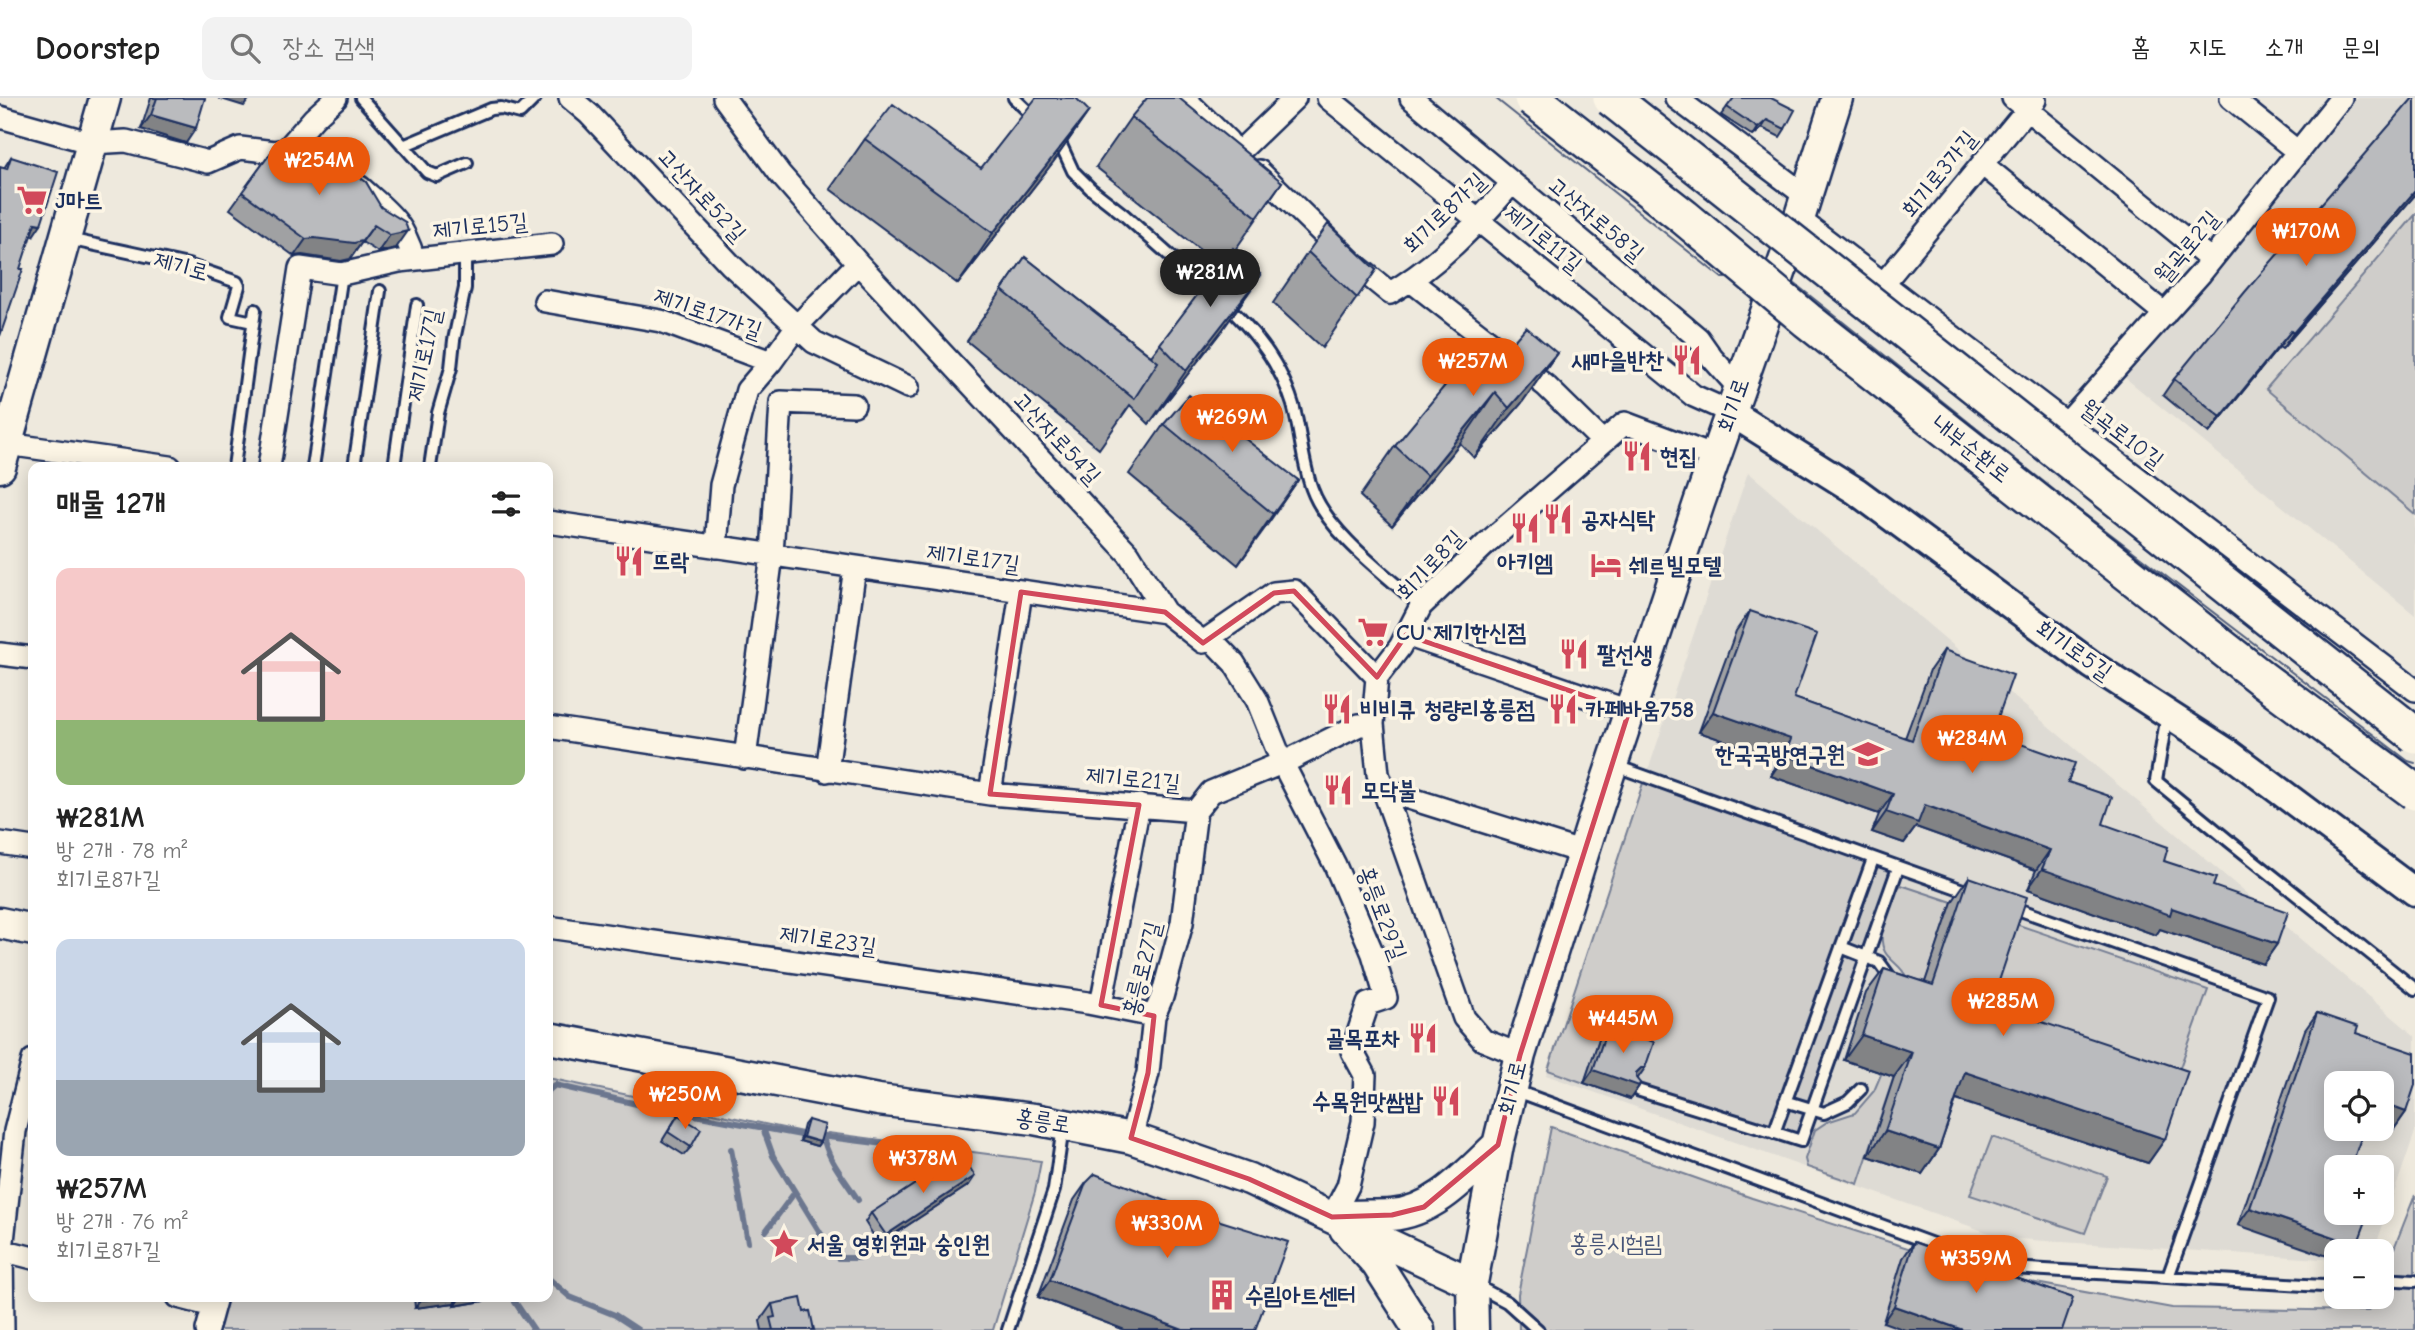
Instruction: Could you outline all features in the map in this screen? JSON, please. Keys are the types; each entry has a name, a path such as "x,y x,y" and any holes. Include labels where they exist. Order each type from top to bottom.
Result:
{"highway":[{"name":"내부순환로","path":"1532,98 2240,661 2415,792"},
{"path":"1611,98 2415,735"}],"main road":[{"path":"4,455 105,98"},
{"name":"회기로","path":"1473,1330 1472,1283 1498,1145 1520,1055 1629,711 1837,98"},
{"path":"0,923 28,929"},
{"name":"홍릉로","path":"553,1039 878,1100 1064,1124 1131,1138 1249,1179 1472,1283"},
{"path":"1332,1217 1392,1215 1424,1207 1464,1177 1498,1145"},
{"path":"1332,1217 1357,1240 1377,1264 1416,1329"}],"street":[{"path":"0,117 92,143 126,141 208,162 240,148 282,152 292,145 336,98"},
{"name":"고산자로52길","path":"570,98 589,114 731,265 814,342 908,387"},
{"name":"고산자로54길","path":"723,98 780,174 858,263 1129,554 1165,612 1203,642 1210,638"},
{"name":"회기로8가길","path":"1184,98 1353,263 1390,293 1411,281 1479,221 1512,183"},
{"path":"1239,152 1295,98"},
{"name":"제기로11길","path":"1328,98 1693,396 1735,400"},
{"name":"고산자로58길","path":"1411,98 1698,338 1735,400"},
{"name":"월곡로10길","path":"1676,98 1802,207 1883,284 2415,690"},
{"path":"2231,98 2298,152"},
{"name":"월곡로2길","path":"2066,424 2211,260 2341,98"},
{"path":"2025,102 2211,260"},
{"name":"회기로3가길","path":"1883,284 1982,164 2025,102"},
{"path":"301,134 320,151"},
{"path":"1982,164 2165,314"},
{"name":"제기로15길","path":"348,177 396,220 404,231 414,259"},
{"name":"제기로15길","path":"270,462 300,268 342,274 414,259 552,244"},
{"path":"797,326 858,263"},
{"name":"회기로8가길","path":"1411,281 1546,386 1603,442"},
{"name":"제기로17가길","path":"545,301 661,321 771,362"},
{"name":"제기로17가길","path":"716,547 721,485 747,390 797,326"},
{"name":"회기로5길","path":"1735,400 2092,665 2230,754 2415,892"},
{"path":"745,758 772,555 781,402 854,405"},
{"name":"회기로8길","path":"1520,1055 1483,1040 1464,1018 1378,774 1373,724 1377,677 1406,635 1421,606 1486,544 1625,423 1715,457"},
{"path":"4,455 101,462"},
{"name":"제기로17길","path":"553,523 1165,612"},
{"path":"827,771 855,567"},
{"path":"1210,638 1273,593 1294,591 1377,677"},
{"path":"990,794 1021,592"},
{"path":"1406,635 1629,711"},
{"name":"홍릉로29길","path":"1210,638 1234,663 1257,700 1282,762 1335,865 1373,954 1386,998 1368,1004 1352,1052 1365,1075 1363,1122 1348,1186 1332,1217"},
{"path":"0,654 28,657"},
{"name":"제기로21길","path":"553,728 990,794 1196,811 1211,792 1359,725 1373,724"},
{"path":"1383,790 1584,853"},
{"path":"1101,1006 1139,805"},
{"name":"홍릉로27길","path":"1131,1138 1148,1073 1154,1016 1162,997 1182,923 1196,811"},
{"path":"0,844 28,847"},
{"name":"제기로23길","path":"553,928 1101,1006 1154,1016"},
{"path":"3,1330 2,1250 28,1101"},
{"path":"2,1250 28,1257"},
{"path":"207,1330 214,1302"}],"lane":[{"path":"361,98 432,175 467,163"},
{"path":"404,146 491,109 501,108 520,113 535,98"},
{"path":"1014,98 1043,126"},
{"path":"1053,136 1062,147 1073,171 1091,190 1123,214 1233,312 1267,349 1293,405 1312,490 1325,514 1340,533 1421,606"},
{"name":"제기로","path":"65,239 188,265 237,282 239,286 230,317 254,316 235,462"},
{"name":"제기로17길","path":"431,462 438,413 451,368 466,284 465,254"},
{"path":"314,462 342,274"},
{"path":"355,462 380,291"},
{"name":"제기로17길","path":"395,462 417,304"},
{"path":"2167,713 2157,780 2415,989"},
{"path":"1612,765 1990,900"},
{"path":"1774,1133 1873,859"},
{"path":"1634,1089 1801,1141 1898,868"},
{"path":"2003,905 2267,997 2168,1277"},
{"path":"1841,947 1879,962 1892,978 1894,994"},
{"path":"1785,1101 1824,1113 1848,1102 1861,1089"},
{"path":"1512,1090 1995,1267 2324,1286"},
{"path":"1007,1330 1054,1190 1064,1124"},
{"path":"2394,1280 2415,1281"},
{"path":"1472,1283 1507,1302 1538,1330"}],"highlighted area":[{"path":"1294,591 1377,677 1406,635 1629,711 1520,1055 1498,1145 1424,1207 1392,1215 1332,1217 1249,1179 1131,1138 1148,1073 1154,1016 1101,1005 1139,805 990,794 1021,592 1165,612 1203,643 1274,593"}],"shaded area":[{"path":"2356,98 2415,98 2415,615 2123,376 2127,366 2137,366"},
{"name":"한국국방연구원","path":"1748,472 2415,1036 2415,1132 2394,1193 2394,1155 2324,1155 2324,1225 2383,1225 2378,1239 2324,1239 2324,1259 2003,1238 1546,1075"}],"green space":[{"path":"2415,215 2415,514 2266,389"},
{"path":"1645,777 1898,868 1801,1141 1634,1089 1599,1039 1584,1083 1548,1070"},
{"path":"1901,885 1952,902 1916,1010 1904,973 1887,955 1883,945 1885,917 1896,890"},
{"path":"2010,922 2208,990 2170,1095 1973,1030"},
{"path":"1882,1072 1894,1076 1858,1184 1807,1167 1805,1159 1815,1130 1827,1122 1855,1113 1874,1091"},
{"name":"서울 영휘원과 숭인원","path":"553,1079 821,1136 828,1133 1041,1161 1035,1192 993,1330 217,1330 224,1302 553,1302"},
{"name":"홍릉시험림","path":"1551,1127 1752,1198 1992,1275 2172,1308 2368,1311 2394,1309 2394,1248 2415,1195 2415,1330 1519,1330 1518,1294"},
{"path":"1992,1137 2107,1176 2085,1233 1970,1195"}],"pier":[{"path":"1496,98 1632,98 1769,206 1754,240 2075,494 2415,753 2415,789 1743,267 1733,289"}],"building":[{"path":"157,98 205,98 196,128 151,115"},
{"path":"1036,98 1076,98 1089,111 993,233 865,139 893,104 981,168"},
{"path":"1147,98 1179,98 1282,182 1257,217 1131,117"},
{"path":"1734,98 1771,98 1795,110 1785,129 1767,120 1758,128 1727,107"},
{"path":"2413,98 2415,191 2293,333 2291,331 2221,417 2174,379 2245,292"},
{"path":"313,141 366,182 381,207 405,222 408,231 390,235 374,225 362,241 354,243 306,239 242,192 275,147 289,148 302,157"},
{"path":"11,157 58,172 41,224 35,223 20,269 23,269 0,336 0,167 7,169"},
{"path":"1328,224 1376,270 1357,298 1308,252"},
{"path":"1233,248 1261,275 1186,371 1160,344"},
{"path":"1025,257 1158,362 1134,399 1002,290"},
{"path":"1526,327 1557,353 1509,408 1495,392 1427,476 1395,446 1471,354 1488,371"},
{"path":"1189,395 1298,480 1273,514 1164,424"},
{"path":"1750,611 1817,634 1794,698 1912,740 1944,650 2013,675 1992,734 2075,763 2068,782 2112,797 2103,824 2168,847 2164,861 2216,878 2213,886 2288,912 2277,944 2172,908 2170,915 2042,869 2050,850 1925,805 1918,823 1886,812 1893,794 1785,755 1791,739 1713,712"},
{"path":"1969,877 2027,897 1991,1005 2188,1071 2165,1139 1965,1072 1939,1149 1885,1131 1912,1052 1862,1035 1884,969 1933,985"},
{"path":"2317,1013 2358,1027 2356,1033 2415,1053 2415,1085 2406,1112 2394,1108 2394,1071 2324,1071 2324,1141 2360,1141 2355,1155 2324,1155 2324,1225 2364,1225 2359,1239 2340,1239 2250,1208"},
{"path":"1608,1026 1654,1042 1645,1068 1636,1073 1639,1086 1593,1070"},
{"path":"678,1115 701,1129 691,1147 668,1132"},
{"path":"808,1120 825,1125 820,1142 803,1137"},
{"path":"961,1154 975,1176 886,1235 871,1213"},
{"path":"1095,1174 1214,1219 1288,1242 1255,1330 1183,1330 1050,1280 1086,1183"},
{"path":"1914,1242 2073,1298 2062,1330 1963,1330 1894,1306"},
{"path":"801,1298 804,1312 810,1311 814,1330 773,1330 770,1318 775,1317 772,1304"}],"waterway":[{"path":"553,1087 801,1135"},
{"path":"763,1128 773,1156 829,1247 838,1258 859,1258"},
{"path":"820,1136 957,1153"},
{"path":"823,1136 833,1162 858,1200"},
{"path":"731,1149 748,1242"},
{"path":"766,1231 795,1192"},
{"path":"553,1282 570,1297 615,1315 638,1330"},
{"path":"515,1302 534,1330"}],"place":[{"name":"J마트","path":"32,200"},
{"name":"새마을반찬","path":"1687,360"},
{"name":"현집","path":"1637,456"},
{"name":"공자식탁","path":"1558,519"},
{"name":"아키엠","path":"1525,528"},
{"name":"뜨락","path":"629,561"},
{"name":"쉐르빌모텔","path":"1606,565"},
{"name":"CU 제기한신점","path":"1373,632"},
{"name":"팔선생","path":"1574,654"},
{"name":"비비큐 청량리홍릉점","path":"1337,709"},
{"name":"카페바움758","path":"1563,709"},
{"name":"한국국방연구원","path":"1868,754"},
{"name":"모닥불","path":"1338,790"},
{"name":"골목포차","path":"1423,1038"},
{"name":"수목원맛쌈밥","path":"1446,1101"},
{"name":"서울 영휘원과 숭인원","path":"784,1244"},
{"name":"수림아트센터","path":"1222,1295"}]}
